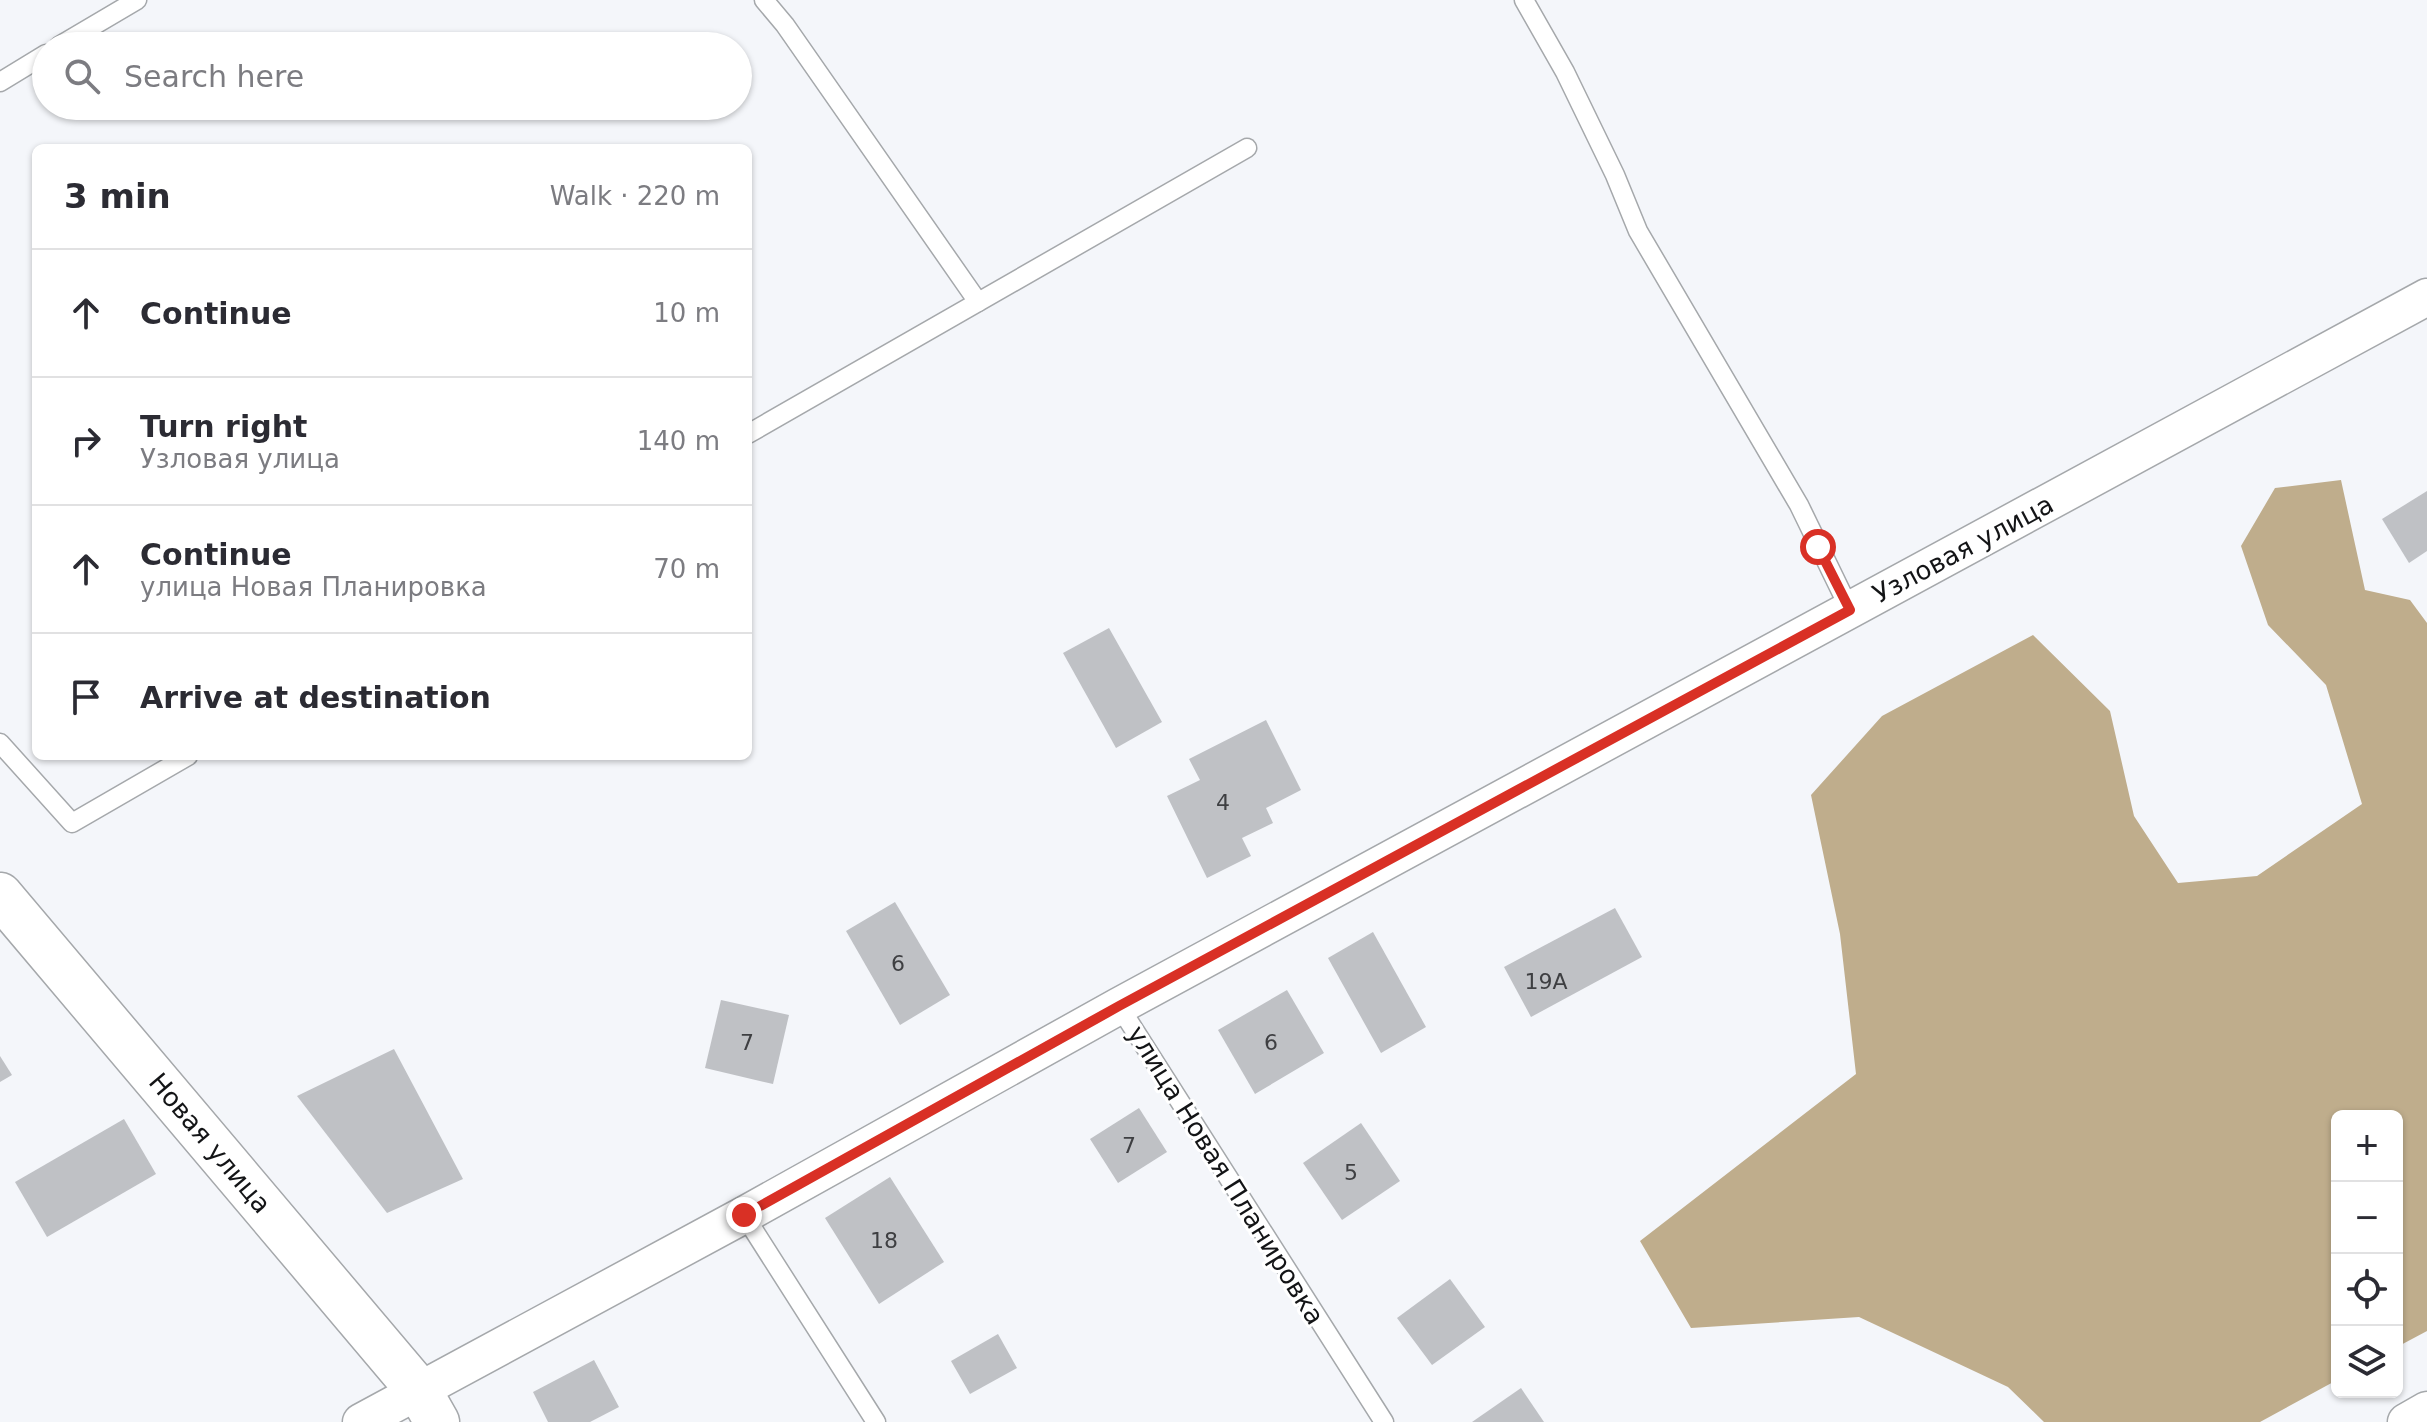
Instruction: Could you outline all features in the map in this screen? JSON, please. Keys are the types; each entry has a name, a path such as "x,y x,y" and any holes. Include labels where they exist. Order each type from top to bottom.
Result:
{"street":[{"name":"Узловая улица","path":"1119,1006 2427,297"},
{"name":"Новая улица","path":"0,895 429,1407"},
{"name":"улица Новая Планировка","path":"361,1422 429,1407 744,1215 1119,1006"},
{"path":"2406,1422 2427,1410"}],"lane":[{"path":"83,32 137,0"},
{"path":"764,0 785,25 978,302"},
{"path":"1524,0 1565,72 1615,175 1638,231 1799,505 1850,610"},
{"path":"0,82 32,63"},
{"path":"752,432 1247,148"},
{"path":"0,743 72,823 181,760"},
{"name":"улица Новая Планировка","path":"1119,1006 1384,1422"},
{"path":"744,1215 876,1422"}],"shaded area":[{"path":"2341,480 2365,590 2410,600 2427,623 2427,1331 2403,1344 2403,1110 2331,1110 2331,1383 2260,1422 2044,1422 2008,1387 1859,1317 1691,1328 1640,1241 1856,1074 1840,934 1811,795 1882,716 2033,635 2110,711 2134,816 2178,883 2257,876 2362,804 2326,685 2268,625 2241,546 2275,488"}],"building":[{"path":"2427,491 2427,551 2409,563 2382,519"},
{"path":"1109,628 1162,722 1116,748 1063,653"},
{"path":"1266,720 1301,790 1266,808 1273,823 1242,838 1251,856 1207,878 1167,796 1200,780 1189,759"},
{"path":"895,902 950,995 900,1025 846,931"},
{"path":"1615,908 1642,957 1531,1017 1504,967"},
{"path":"1373,932 1426,1027 1381,1053 1328,958"},
{"path":"1287,990 1324,1053 1255,1094 1218,1030"},
{"path":"721,1000 789,1015 773,1084 705,1068"},
{"path":"394,1049 463,1179 387,1213 297,1096"},
{"path":"0,1056 12,1075 0,1082"},
{"path":"1139,1108 1167,1152 1118,1183 1090,1139"},
{"path":"124,1119 156,1174 47,1237 15,1182"},
{"path":"1361,1123 1400,1181 1342,1220 1303,1163"},
{"path":"890,1177 944,1262 879,1304 825,1218"},
{"path":"1450,1279 1485,1327 1432,1365 1397,1318"},
{"path":"998,1334 1017,1368 970,1394 951,1361"},
{"path":"594,1360 619,1407 590,1422 548,1422 533,1392"},
{"path":"1521,1388 1544,1422 1472,1422"}],"route":[{"path":"744,1215 1119,1006 1850,610 1818,547"}]}
